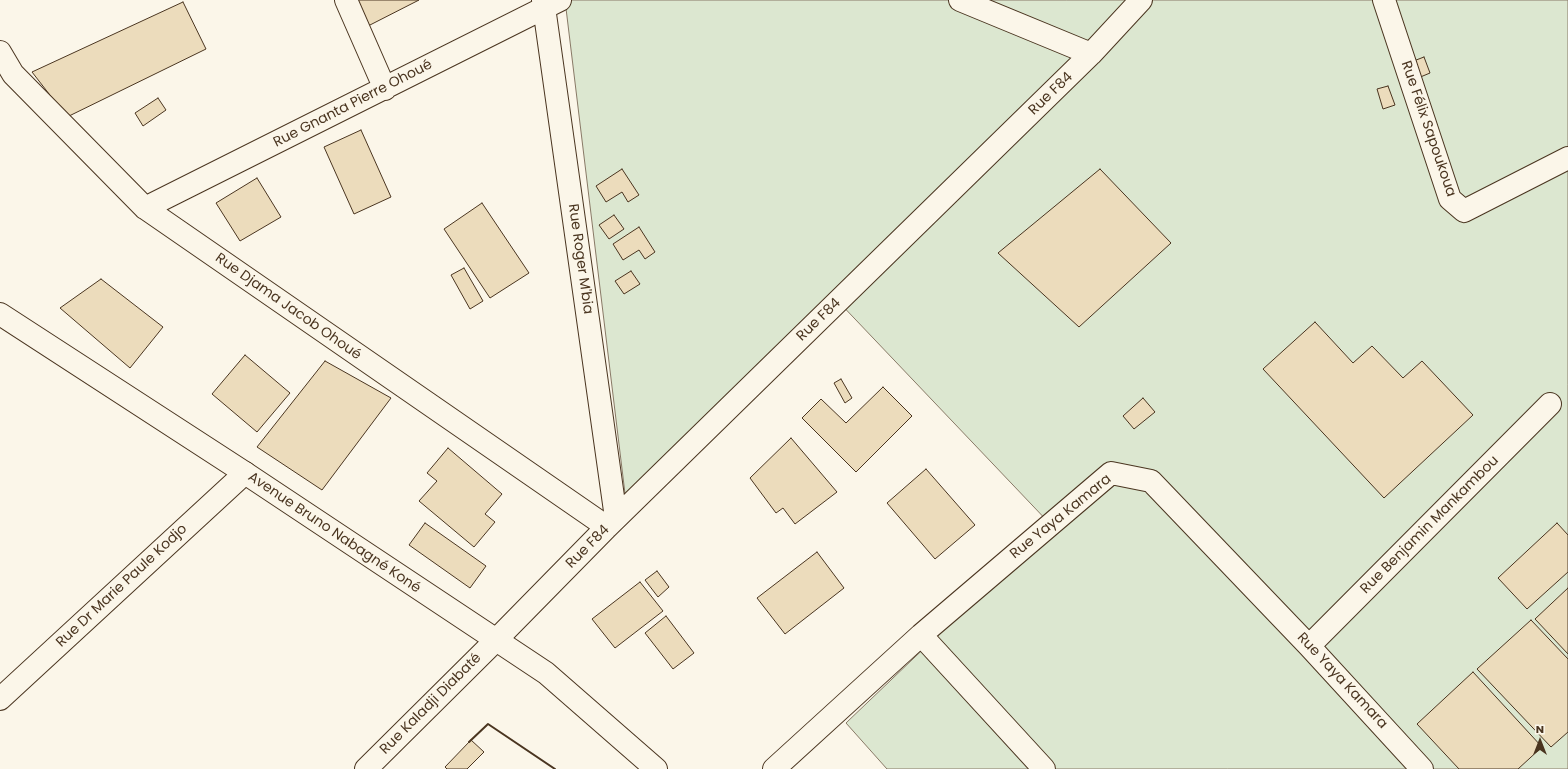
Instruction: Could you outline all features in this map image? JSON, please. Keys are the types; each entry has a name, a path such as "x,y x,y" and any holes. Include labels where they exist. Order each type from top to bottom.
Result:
{"street":[{"path":"346,0 384,89"},
{"path":"960,0 1091,54"},
{"name":"Rue F84","path":"496,640 611,523 1091,54 1141,0"},
{"name":"Rue Félix Sapoukoua","path":"1384,0 1450,199 1464,211 1568,158"},
{"name":"Rue Gnanta Pierre Ohoué","path":"145,208 384,89 549,2"},
{"name":"Rue Roger M'bia","path":"549,2 611,523"},
{"name":"Rue Djama Jacob Ohoué","path":"0,52 13,74 145,208 611,523"},
{"name":"Avenue Bruno Nabagné Koné","path":"0,314 546,673 656,769"},
{"name":"Rue Benjamin Mankambou","path":"1309,646 1550,404"},
{"name":"Rue Yaya Kamara","path":"774,769 921,635 1111,473 1151,480 1309,646 1422,769"},
{"name":"Rue Dr Marie Paule Kodjo","path":"0,699 245,474"},
{"path":"921,635 1044,769"},
{"name":"Rue Kaladji Diabaté","path":"366,769 496,640"}],"green space":[{"path":"565,0 1568,0 1568,769 887,769 846,723 1052,526 835,298 627,510"}],"building":[{"path":"355,0 419,0 368,26"},
{"path":"183,2 206,49 67,117 32,72"},
{"path":"1424,57 1430,73 1418,78 1411,62"},
{"path":"1388,86 1395,105 1383,109 1377,89"},
{"path":"158,98 166,110 143,126 135,113"},
{"path":"361,130 391,197 354,214 324,147"},
{"path":"622,169 639,195 628,202 622,192 606,202 596,186"},
{"path":"1100,169 1171,243 1079,327 998,253"},
{"path":"257,178 281,217 240,241 216,203"},
{"path":"482,203 529,273 490,298 444,229"},
{"path":"614,215 624,229 609,239 599,225"},
{"path":"639,227 655,252 645,259 639,250 623,260 613,244"},
{"path":"464,268 483,301 470,309 451,275"},
{"path":"631,271 640,284 624,294 615,281"},
{"path":"101,279 163,327 130,368 60,308"},
{"path":"1315,322 1353,363 1372,346 1403,378 1422,361 1473,415 1384,498 1263,369"},
{"path":"245,355 290,393 257,432 212,394"},
{"path":"325,361 391,398 322,490 257,447"},
{"path":"841,379 852,398 845,403 834,383"},
{"path":"883,387 912,416 856,472 802,418 821,399 846,423"},
{"path":"1143,398 1155,412 1134,429 1123,416"},
{"path":"791,438 837,492 795,524 783,508 776,513 750,478"},
{"path":"448,448 502,494 485,514 495,522 474,547 419,501 437,481 427,473"},
{"path":"926,469 975,525 935,559 887,503"},
{"path":"425,523 486,566 470,588 409,545"},
{"path":"1557,523 1568,535 1568,572 1527,609 1498,578"},
{"path":"817,552 844,588 785,634 757,598"},
{"path":"657,571 669,587 658,597 645,580"},
{"path":"640,582 663,611 615,648 592,619"},
{"path":"1568,588 1568,654 1535,619"},
{"path":"666,616 694,653 673,669 645,633"},
{"path":"1531,620 1568,659 1568,732 1551,747 1477,669"},
{"path":"1473,672 1542,747 1518,769 1459,769 1417,724"},
{"path":"471,740 484,752 467,769 447,769 445,767"}],"wall":[{"path":"469,742 488,724 555,769"}]}
